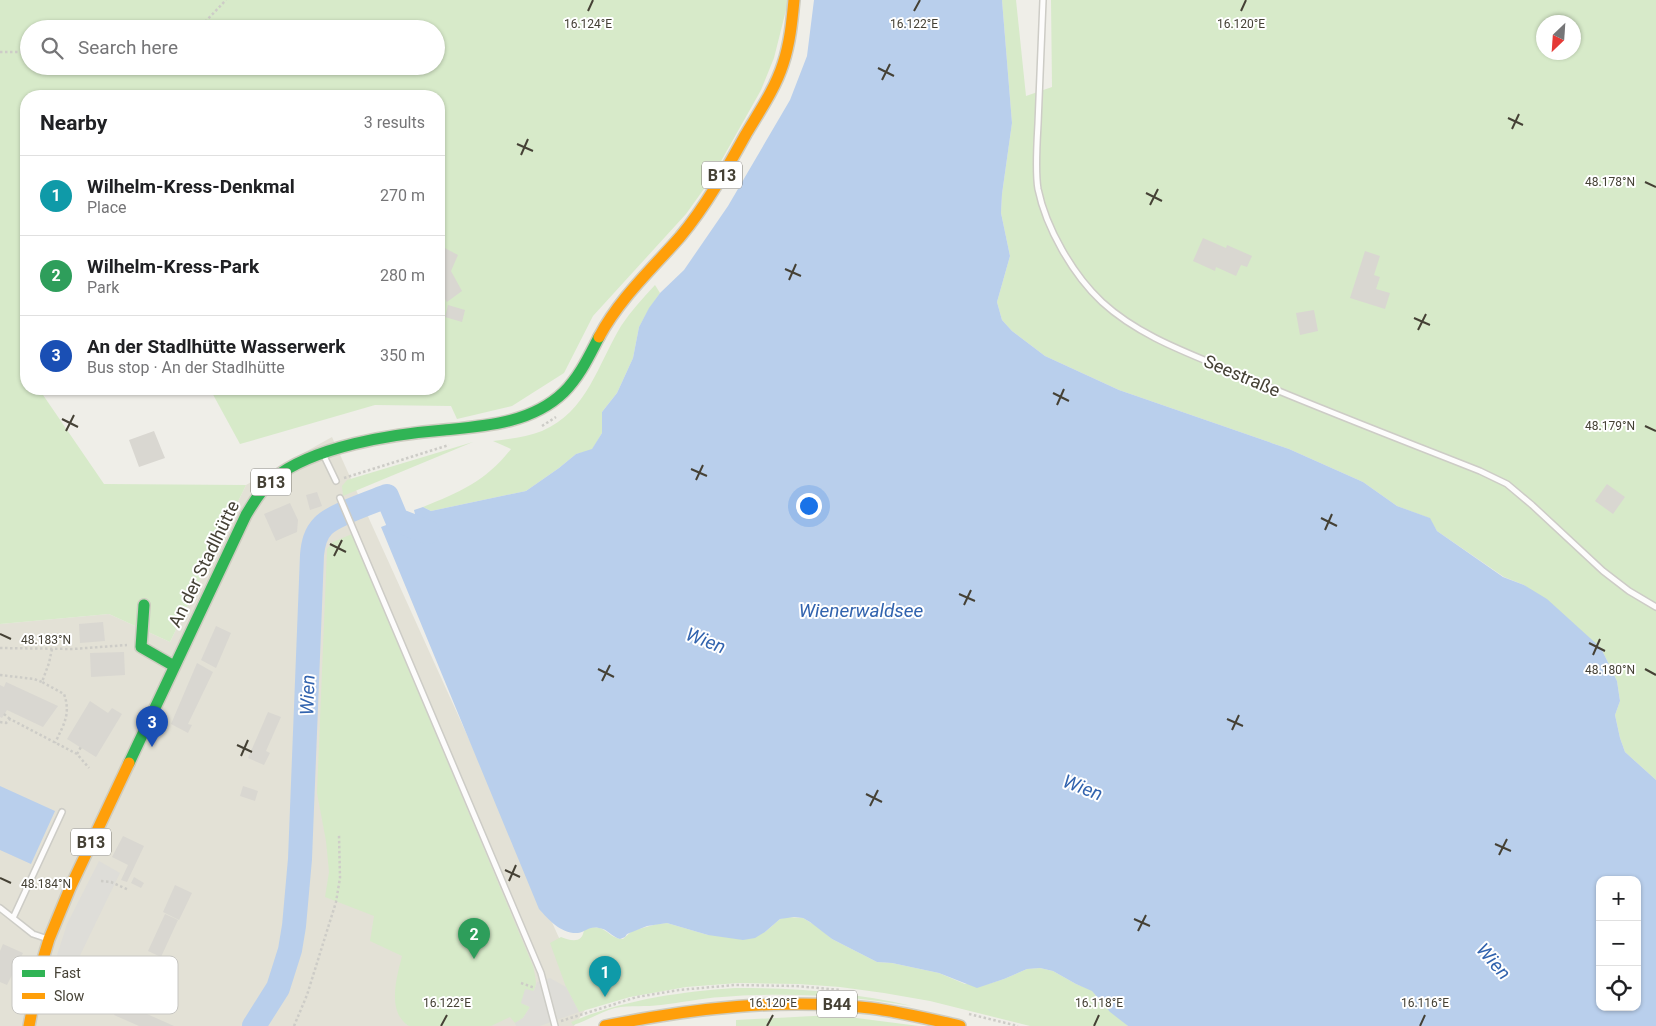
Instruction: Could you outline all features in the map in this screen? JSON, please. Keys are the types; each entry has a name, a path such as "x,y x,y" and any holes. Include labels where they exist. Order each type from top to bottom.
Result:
{"main road":[{"name":"An der Stadlhütte","path":"44,956 70,888 246,515 262,490 275,478 292,468 322,454 357,442 498,423 531,414 554,401 569,388 581,373 614,311 631,289 688,226 731,161 774,86 782,66 790,38 794,0"},
{"path":"144,605 141,647 174,666"},
{"name":"B44","path":"605,1026 649,1016 712,1007 776,1003 852,1006 929,1018 960,1026"}],"lane":[{"name":"Seestraße","path":"1043,0 1037,144 1038,188 1048,219 1062,251 1081,280 1102,302 1129,324 1173,347 1304,402 1480,471 1507,484 1603,572 1656,607"},
{"path":"322,454 336,481"},
{"path":"340,498 541,974 556,1026"},
{"path":"13,918 62,812"},
{"path":"0,908 33,934 49,939"}],"path":[{"path":"207,20 226,0"},
{"path":"0,52 20,52"},
{"path":"0,648 52,649 120,645 141,647"},
{"path":"42,682 50,663 52,649"},
{"path":"0,675 34,679 64,694 67,704 67,716 55,743"},
{"path":"4,714 10,719 77,754 89,768"},
{"path":"0,722 6,723 10,719"},
{"path":"77,754 81,747"},
{"path":"294,1026 307,995 336,902 340,878 339,835"},
{"path":"101,881 111,882 130,890"},
{"path":"521,983 546,992"}],"shaded area":[{"path":"332,437 589,1004 574,1026 0,1026 0,624 109,614 170,642 246,485"},
{"path":"99,861 120,873 80,956 57,956 67,924"},
{"path":"550,978 566,987 579,1012 540,1026 516,1026 515,1023 523,1018 530,1007 521,1003 525,989 534,991 537,982"}],"green space":[{"path":"0,0 787,0 774,58 761,90 711,179 686,214 593,316 564,373 512,406 457,419 451,406 375,405 240,444 213,395 445,395 445,90 20,90 20,395 43,395 104,484 246,485 170,642 109,614 0,624"},
{"path":"1002,0 1016,0 1026,96 1052,87 1051,0 1656,0 1656,780 1625,752 1615,715 1620,701 1617,681 1601,648 1524,585 1504,577 1437,531 1429,518 1397,506 1363,482 1289,449 1119,390 1045,356 1012,331 1002,320 997,302 1010,256 1001,213 1012,123"},
{"path":"655,285 660,293 639,327 633,358 617,393 602,412 602,433 592,450 576,454 526,491 431,511 423,507 472,484 502,460 511,449 493,441 542,431 557,423 570,412 590,386 621,326"},
{"path":"473,442 343,496 342,486 347,480"},
{"path":"352,534 533,966 536,979 534,991 521,1003 530,1007 523,1018 515,1023 510,1017 491,1026 409,1026 402,1020 395,1003 396,983 402,956 370,941 374,916 325,897 329,872 326,841 317,793 327,549 333,542"},
{"path":"786,917 803,918 818,927 832,939 877,962 892,963 939,973 965,984 988,984 1027,969 1040,968 1053,971 1076,984 1092,990 1098,999 1128,1026 1030,1026 930,1001 840,987 798,984 738,983 686,987 630,997 579,1012 566,987 550,943 561,937 569,940 579,939 584,929 592,927 602,929 613,936 623,939 632,931 667,923 708,935 765,932 780,919"},
{"path":"735,988 824,992 867,997 912,1006 841,997 746,996 706,998 655,1006 621,1007 573,1025 571,1022 611,1008 651,998"},
{"path":"833,1015 919,1026 736,1026 736,1020"}],"water":[{"name":"Wienerwaldsee","path":"814,0 1002,0 1012,123 1001,213 1010,256 997,302 1002,320 1012,331 1045,356 1119,390 1289,449 1363,482 1397,506 1430,518 1437,531 1503,577 1524,585 1547,599 1601,648 1617,681 1620,701 1615,715 1625,752 1656,780 1656,1026 1128,1026 1110,1012 1092,991 1053,971 1040,968 1027,969 977,988 939,973 892,963 877,962 832,939 803,918 780,919 755,938 743,940 708,935 667,923 647,926 620,939 599,928 572,933 556,926 547,918 539,909 381,527 415,514 414,510 423,507 431,511 526,491 576,454 592,449 602,433 602,412 617,393 633,358 639,327 649,308 660,293 684,270 728,206 790,100 807,56"},
{"path":"0,786 55,811 31,864 0,850"}],"building":[{"path":"1203,238 1226,248 1227,245 1252,256 1247,267 1241,265 1236,276 1216,267 1215,271 1193,261"},
{"path":"445,248 458,255 451,271 462,291 447,302 445,299"},
{"path":"1365,251 1380,256 1374,275 1380,277 1376,289 1390,293 1385,309 1350,298"},
{"path":"448,305 465,310 462,322 445,317"},
{"path":"1314,310 1318,331 1300,335 1296,313"},
{"path":"154,431 165,458 139,467 129,440"},
{"path":"1607,484 1625,497 1613,514 1595,501"},
{"path":"317,492 322,506 310,510 306,495"},
{"path":"290,503 298,520 297,532 276,541 264,514"},
{"path":"103,622 105,641 80,643 79,624"},
{"path":"216,626 231,633 216,668 201,660"},
{"path":"124,652 125,675 91,677 90,653"},
{"path":"197,663 213,672 188,724 192,725 188,733 171,724"},
{"path":"6,682 58,706 43,727 7,710 2,718 0,717 0,685 4,687"},
{"path":"90,701 108,713 112,708 122,714 96,757 67,739"},
{"path":"268,712 281,717 266,751 270,753 264,765 248,758"},
{"path":"243,786 258,791 255,801 240,796"},
{"path":"123,836 144,846 127,882 121,880 128,865 112,857"},
{"path":"134,877 144,883 141,888 131,883"},
{"path":"175,885 192,893 179,920 163,912"},
{"path":"165,914 178,920 161,956 148,951"},
{"path":"3,944 23,953 22,956 12,956 12,975 7,985 0,982 0,951"},
{"path":"147,1014 174,1026 139,1026 114,1015"}],"waterway":[{"name":"Wien","path":"254,1026 278,988 290,950 294,926 300,859 312,555 315,539 318,532 328,522 353,509 387,496 397,520 428,532"}],"traffic: fast":[{"path":"129,763 246,515 258,496 273,479 310,458 355,444 402,435 476,427 523,417 551,402 570,386 584,366 599,337"},
{"path":"144,605 141,647 174,666"}],"traffic: slow":[{"path":"599,337 626,297 680,237 698,213 766,100 780,73 785,56 794,0"},
{"path":"44,956 70,888 129,763"},
{"path":"605,1026 671,1014 737,1006 803,1004 870,1008 960,1026"},
{"path":"29,1026 31,1014"}],"place":[{"name":"An der Stadlhütte Wasserwerk","path":"152,747"},
{"name":"Wilhelm-Kress-Park","path":"474,959"},
{"name":"Wilhelm-Kress-Denkmal","path":"605,997"}]}
